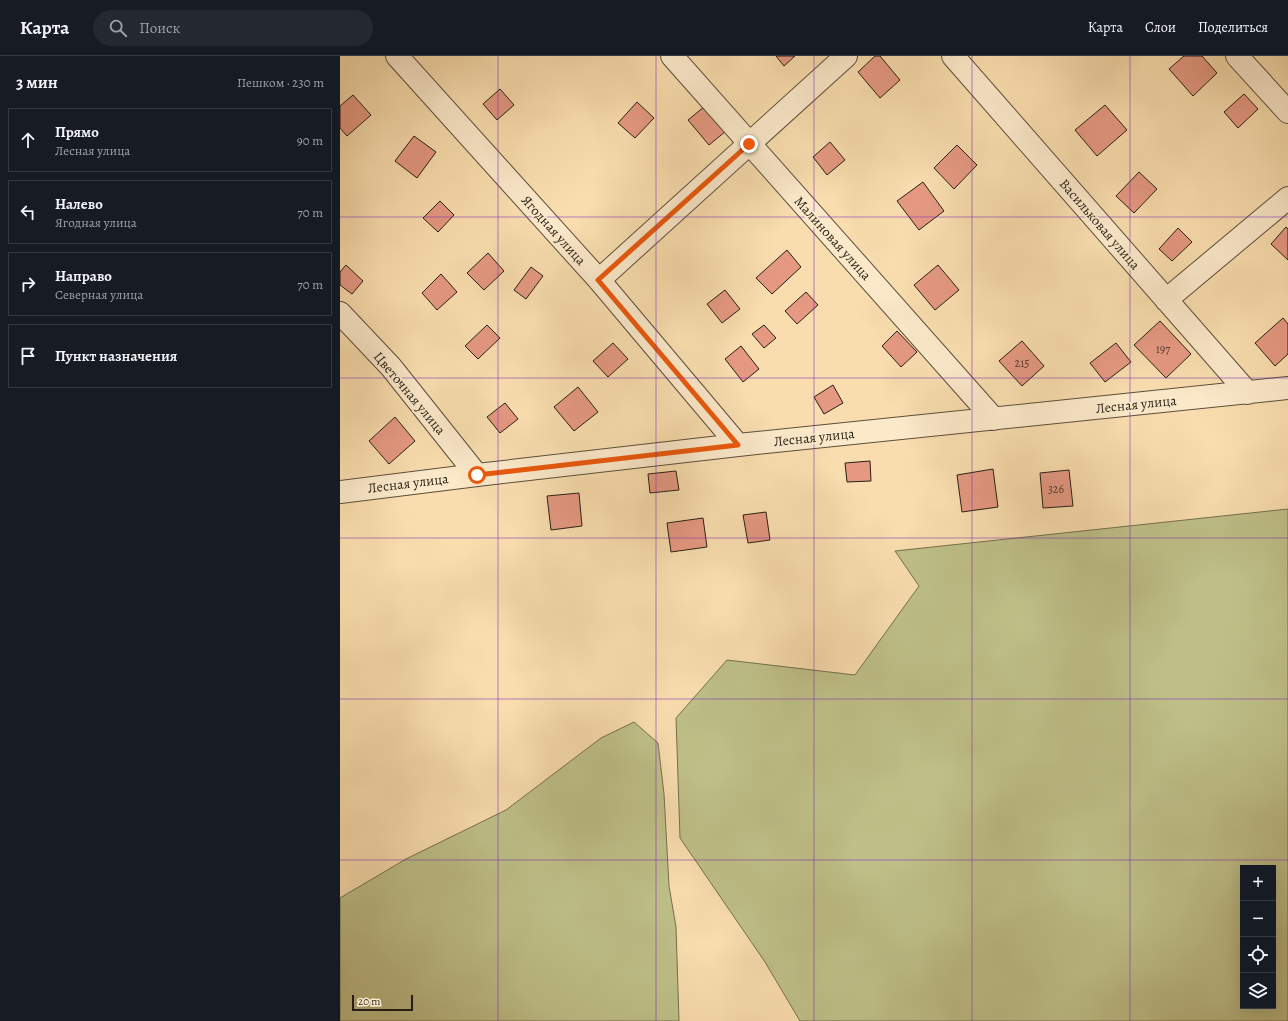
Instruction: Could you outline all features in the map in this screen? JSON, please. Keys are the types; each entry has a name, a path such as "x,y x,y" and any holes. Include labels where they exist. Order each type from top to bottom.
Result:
{"street":[{"name":"Ягодная улица","path":"397,56 598,280 738,445"},
{"name":"Малиновая улица","path":"672,56 994,419"},
{"path":"598,280 846,56"},
{"name":"Васильковая улица","path":"953,56 1248,393"},
{"path":"1236,56 1288,112"},
{"path":"1166,300 1288,198"},
{"name":"Цветочная улица","path":"340,313 391,368 477,475"},
{"name":"Лесная улица","path":"340,492 738,445 1288,388"}],"green space":[{"path":"1288,509 1288,1021 800,1021 765,962 680,838 676,718 727,660 855,675 919,586 895,551"},
{"path":"634,722 658,743 664,794 669,886 676,927 679,1021 340,1021 340,898 406,859 506,810 601,738"}],"building":[{"path":"776,56 795,56 784,66"},
{"path":"875,56 880,56 900,80 880,98 858,72"},
{"path":"1184,56 1202,56 1217,73 1193,96 1169,69"},
{"path":"500,89 514,105 497,120 483,104"},
{"path":"1244,94 1258,109 1238,128 1224,112"},
{"path":"353,95 371,115 347,136 340,128 340,106"},
{"path":"637,102 654,118 635,138 618,123"},
{"path":"1105,105 1127,130 1097,156 1075,130"},
{"path":"705,106 726,131 709,145 688,120"},
{"path":"414,136 436,152 417,178 395,161"},
{"path":"830,142 845,160 827,175 813,157"},
{"path":"957,145 977,165 954,189 934,168"},
{"path":"1139,172 1157,189 1134,213 1116,196"},
{"path":"923,182 944,211 919,230 897,201"},
{"path":"440,201 454,215 438,232 423,218"},
{"path":"1286,227 1288,229 1288,260 1271,244"},
{"path":"1178,228 1192,242 1172,261 1159,249"},
{"path":"787,250 801,267 772,294 756,278"},
{"path":"488,253 504,271 484,290 467,273"},
{"path":"346,265 363,281 352,294 340,285 340,272"},
{"path":"938,265 959,290 935,310 914,285"},
{"path":"531,267 543,276 526,299 514,290"},
{"path":"441,274 457,292 437,310 422,293"},
{"path":"725,290 740,309 722,323 707,304"},
{"path":"806,292 818,305 797,324 785,311"},
{"path":"1283,318 1288,324 1288,354 1275,366 1255,343"},
{"path":"1160,321 1191,354 1166,378 1134,345"},
{"path":"487,325 500,338 478,359 465,346"},
{"path":"764,325 776,338 764,348 752,334"},
{"path":"897,331 917,352 901,367 882,346"},
{"path":"1022,341 1044,366 1022,386 999,361"},
{"path":"613,343 628,359 608,377 593,361"},
{"path":"1116,343 1131,362 1105,382 1090,363"},
{"path":"741,346 759,369 743,382 725,359"},
{"path":"833,385 843,403 824,414 814,397"},
{"path":"578,387 598,412 574,431 554,407"},
{"path":"505,403 518,419 500,433 487,417"},
{"path":"395,417 415,441 389,464 369,441"},
{"path":"870,461 871,481 847,482 845,463"},
{"path":"993,469 998,507 962,512 957,475"},
{"path":"1069,470 1073,506 1043,508 1040,473"},
{"path":"676,471 679,490 650,493 648,474"},
{"path":"579,493 582,526 551,530 547,496"},
{"path":"766,512 770,540 748,543 743,515"},
{"path":"703,518 707,547 671,552 667,523"}],"route":[{"path":"477,475 738,445 598,280 749,144"}]}
